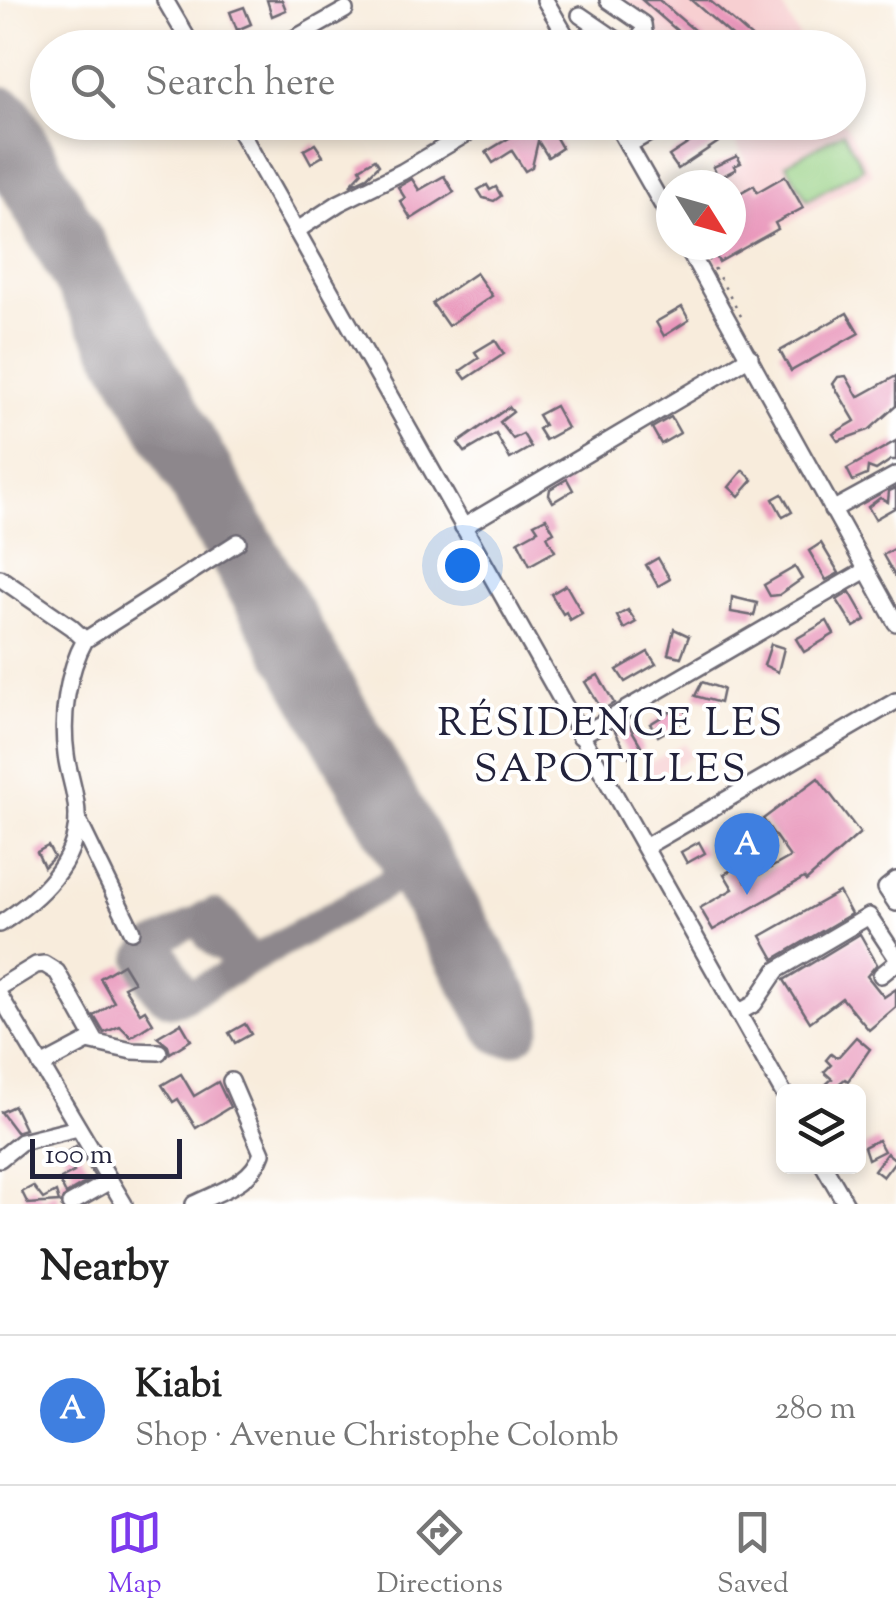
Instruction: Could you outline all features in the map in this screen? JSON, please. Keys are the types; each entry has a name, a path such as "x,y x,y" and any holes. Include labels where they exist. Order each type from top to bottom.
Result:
{"street":[{"path":"165,0 182,30"},
{"path":"546,0 562,30"},
{"path":"608,0 643,24 644,30"},
{"path":"560,26 582,8 607,30"},
{"path":"310,30 345,10"},
{"path":"245,140 778,1084"},
{"path":"296,231 338,203 456,140"},
{"path":"625,140 656,194"},
{"path":"628,145 637,140"},
{"path":"695,260 896,623"},
{"path":"463,527 750,357"},
{"path":"832,510 896,475"},
{"path":"132,931 78,818 65,751 67,704 76,656 85,640 238,542"},
{"path":"580,736 866,570"},
{"path":"0,578 71,626 85,640"},
{"path":"645,847 896,701"},
{"path":"0,924 51,883 68,858 78,818"},
{"path":"877,924 896,905 886,888 896,880"},
{"path":"738,1013 754,1004 777,970 869,916 896,960 881,975"},
{"path":"0,987 36,965 51,967 96,1042"},
{"path":"0,996 124,1204"},
{"path":"41,1066 82,1042 132,1052 159,1052"},
{"path":"194,1204 246,1178 262,1153 231,1081"},
{"path":"0,1159 21,1142 78,1128"},
{"path":"829,1174 846,1204"},
{"path":"70,1204 110,1181"}],"shaded area":[{"path":"618,0 779,0 796,30 650,30 656,20"},
{"path":"734,140 854,140 872,174 746,248 746,170 731,170 746,161"},
{"path":"685,743 692,756 651,779 644,766"}],"green space":[{"path":"829,140 847,140 863,168 807,200 786,164"}],"building":[{"path":"267,0 282,0 286,10 272,16"},
{"path":"642,0 659,0 694,30 676,30"},
{"path":"691,0 709,0 744,30 725,30"},
{"path":"244,7 251,24 237,30 230,12"},
{"path":"506,140 557,140 562,148 548,157 538,141 532,167 525,171 512,151 493,163 486,152"},
{"path":"693,140 724,140 678,169 669,156"},
{"path":"315,144 323,156 311,163 304,150"},
{"path":"737,156 741,163 734,170 713,167"},
{"path":"375,159 379,165 367,177 350,185 362,172 360,168"},
{"path":"444,176 454,192 411,219 400,201 405,198 398,187 412,179 419,190"},
{"path":"785,176 803,208 775,223 778,229 746,247 746,190 754,185 757,192"},
{"path":"487,185 490,190 496,187 501,196 494,201 483,198 478,190"},
{"path":"476,273 492,296 448,326 432,303"},
{"path":"682,307 689,320 664,336 656,322"},
{"path":"847,313 859,333 791,371 780,351"},
{"path":"495,340 504,354 466,379 460,371 479,358 475,352"},
{"path":"846,376 858,397 896,376 896,406 869,430 838,441 833,434 855,421 833,384 838,377"},
{"path":"555,406 567,428 545,440 538,429 544,425 538,415"},
{"path":"509,407 513,412 500,422 513,439 523,434 531,447 510,459 496,434 465,452 458,443"},
{"path":"671,417 680,433 661,444 652,428"},
{"path":"896,441 896,460 876,470 868,467 867,475 853,481 847,469"},
{"path":"743,470 753,480 739,496 729,487"},
{"path":"567,479 573,490 553,502 550,489"},
{"path":"896,488 896,507 875,519 868,507 880,498 888,502 889,491"},
{"path":"782,494 792,512 783,517 773,499"},
{"path":"546,518 554,532 547,536 555,551 530,565 518,541 538,530 534,524"},
{"path":"821,543 839,573 826,580 809,551"},
{"path":"896,548 896,578 883,555"},
{"path":"658,558 670,579 658,586 646,565"},
{"path":"795,567 802,579 779,595 770,596 764,585"},
{"path":"566,585 582,613 570,620 551,594"},
{"path":"850,592 866,620 854,627 837,600"},
{"path":"732,597 757,603 754,616 731,612"},
{"path":"628,610 636,622 624,629 617,616"},
{"path":"827,621 834,634 804,652 796,639"},
{"path":"674,629 689,636 681,657 668,654"},
{"path":"771,644 784,648 778,672 764,665"},
{"path":"648,652 656,664 625,682 617,670"},
{"path":"598,675 614,703 602,710 585,682"},
{"path":"702,682 723,689 720,703 695,696"},
{"path":"681,705 689,718 658,736 650,724"},
{"path":"627,722 643,749 629,757 614,729"},
{"path":"818,778 860,833 806,881 804,878 713,930 700,908 733,889 724,874 737,867 746,882 790,857 763,819"},
{"path":"699,842 705,853 687,863 681,852"},
{"path":"48,846 54,857 44,867 37,852"},
{"path":"839,892 851,914 774,959 761,936"},
{"path":"860,934 877,964 867,976 884,997 896,989 896,1007 869,1030 842,998 810,1022 784,980"},
{"path":"123,964 134,982 124,987 140,1013 145,1010 153,1023 131,1037 120,1026 104,1033 94,1016 114,1002 100,978"},
{"path":"181,1023 191,1040 170,1053 157,1037"},
{"path":"245,1024 251,1034 235,1043 229,1033"},
{"path":"856,1037 870,1049 848,1081 826,1084 832,1079 824,1072 831,1065 826,1060 831,1054 839,1056"},
{"path":"181,1074 194,1096 218,1082 230,1107 196,1128 178,1099 173,1102 162,1085"},
{"path":"14,1106 25,1129 16,1132 1,1112"},
{"path":"878,1140 884,1151 868,1159 866,1146"},
{"path":"76,1146 95,1177 66,1194 59,1180 74,1172 63,1154"},
{"path":"887,1153 896,1160 883,1177 874,1170"},
{"path":"33,1186 43,1199 56,1192 59,1202 28,1204 22,1192"}],"taxiway":[{"path":"396,879 406,860 406,840"},
{"path":"193,993 184,989 161,946 155,943 147,947 140,959 148,979 155,991 172,1003 179,1001 396,879 416,878 438,898"},
{"path":"155,943 213,912 255,958"},
{"path":"205,915 208,937 240,959"},
{"path":"485,982 488,1020 499,1028 507,1021"}],"runway":[{"path":"0,121 507,1021"}],"place":[{"name":"Kiabi","path":"747,895"}],"district":[{"name":"RÉSIDENCE LES SAPOTILLES","path":"611,748"}]}
